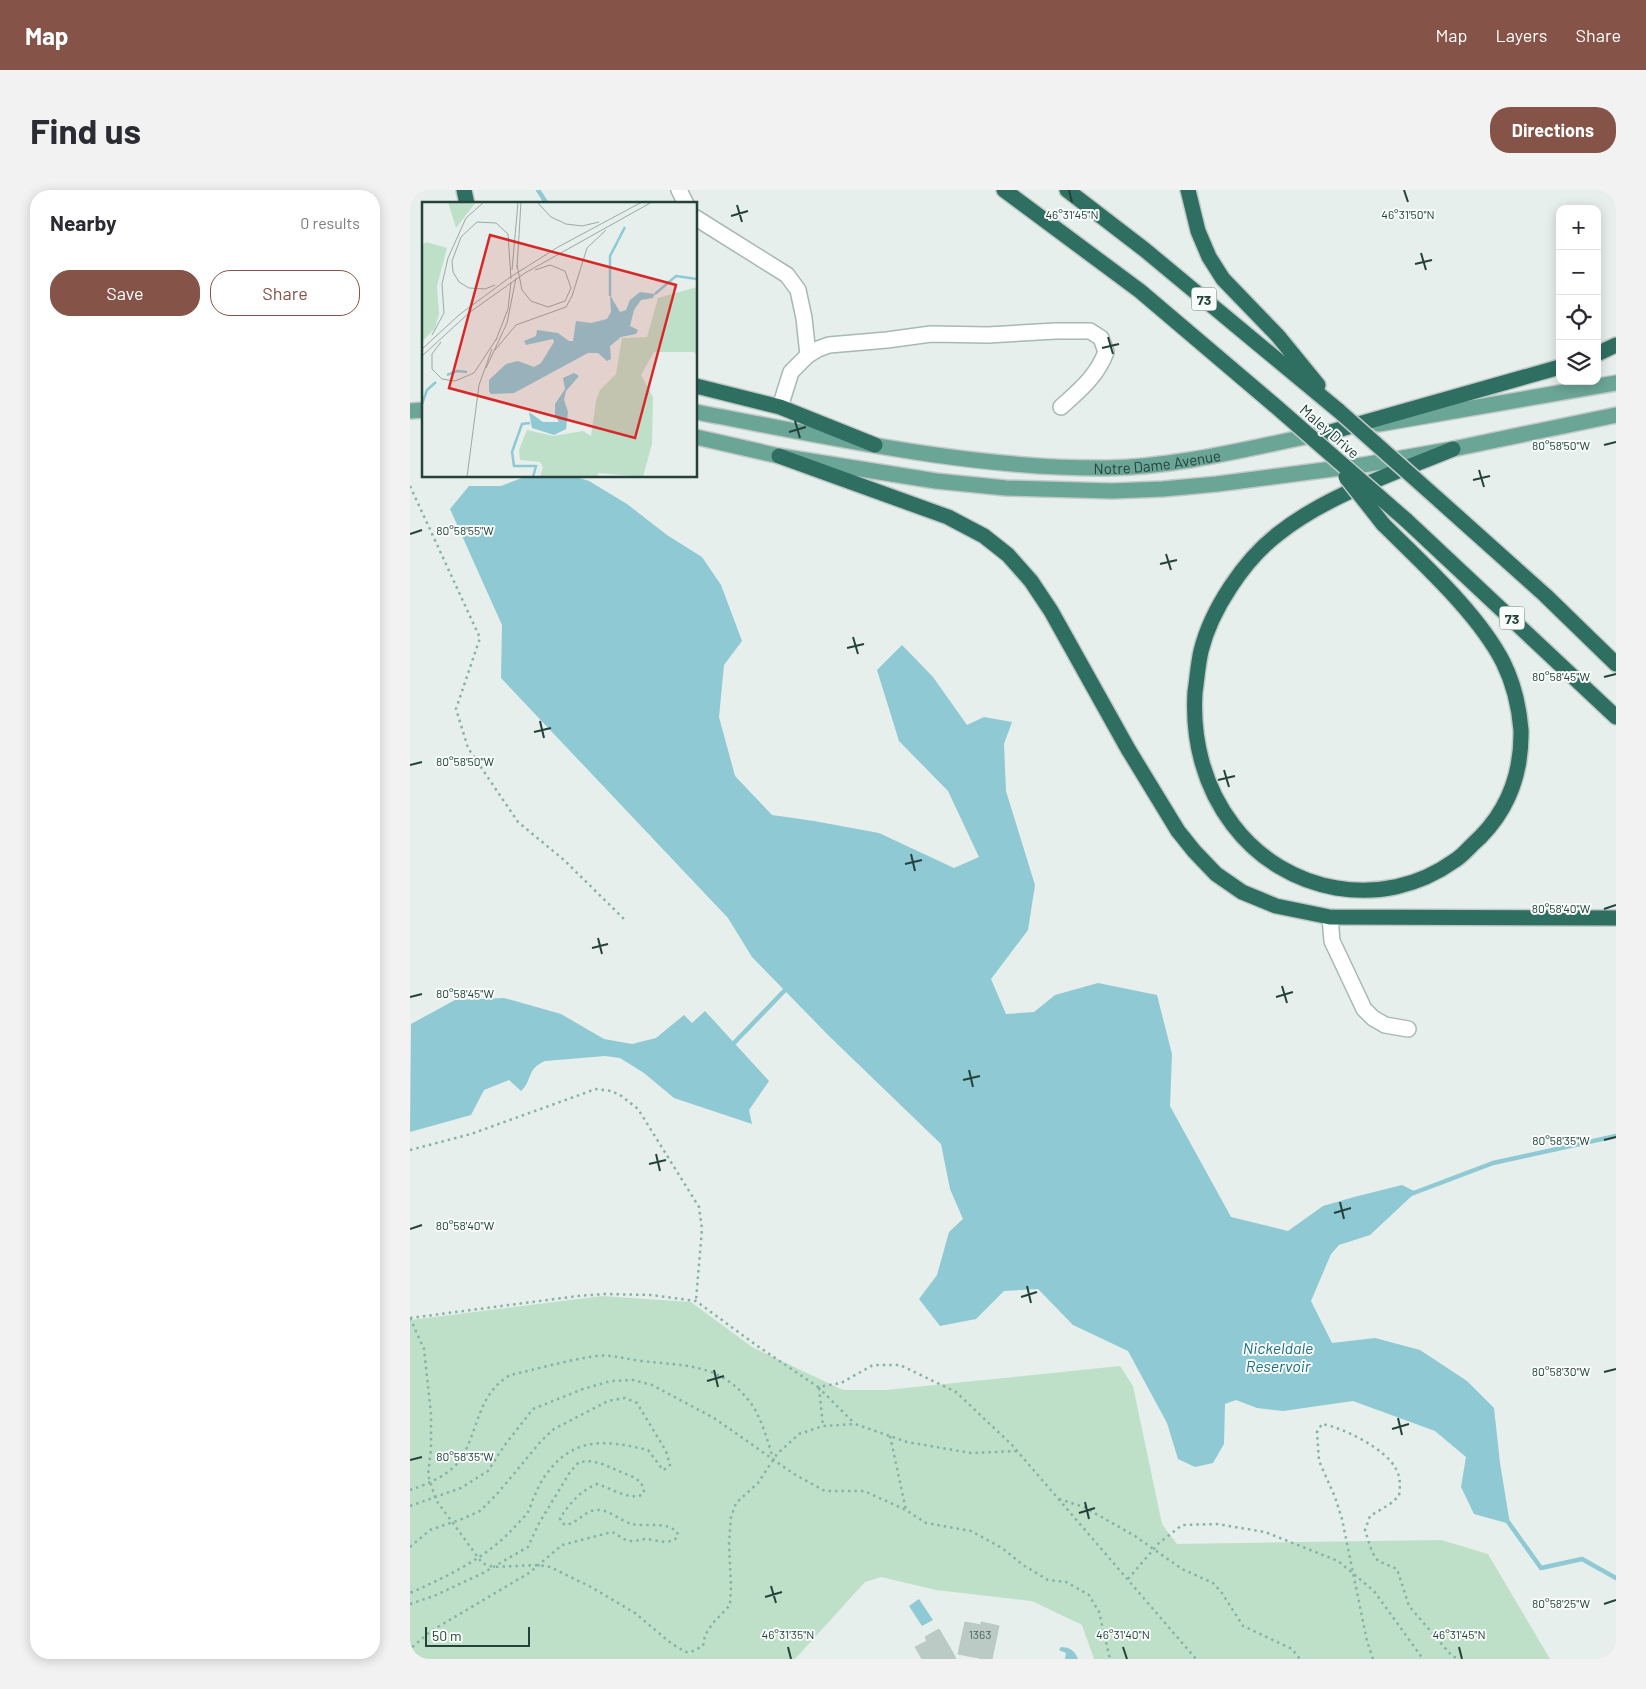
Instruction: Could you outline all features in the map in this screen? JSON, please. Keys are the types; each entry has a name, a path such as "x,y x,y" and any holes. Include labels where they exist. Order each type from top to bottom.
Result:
{"highway":[{"name":"Maley Drive","path":"1004,190 1140,291 1273,404 1406,520 1616,717"},
{"name":"Maley Drive","path":"1067,190 1145,250 1339,411 1545,595 1616,664"},
{"path":"1188,190 1198,230 1208,257 1223,279 1278,336 1339,411"},
{"path":"1601,352 1616,346"},
{"path":"1327,433 1556,368"},
{"path":"698,386 780,407 875,445"},
{"path":"1323,449 1383,524 1470,614 1503,660 1514,686 1520,711 1518,774 1501,814 1483,836 1455,861 1434,873 1386,888 1358,891 1314,883 1282,869 1250,845 1224,813 1211,790 1201,761 1196,731 1194,707 1201,651 1210,624 1239,575 1276,535 1329,502 1453,449"},
{"path":"779,456 948,517 984,536 1008,555 1031,581 1052,611 1160,803 1194,851 1216,874 1242,892 1276,906 1330,917 1616,918"}],"main road":[{"name":"Notre Dame Avenue","path":"698,412 875,445 1006,464 1108,468 1164,463 1616,383"},
{"name":"Notre Dame Avenue","path":"698,437 779,456 936,482 1006,488 1112,491 1217,484 1363,465 1453,449 1616,415"}],"lane":[{"path":"679,190 685,202"},
{"path":"698,219 788,276 798,290 804,318 808,355"},
{"path":"780,407 792,372 808,355 829,345 932,334 988,335 1090,331 1101,338 1106,352 1101,366 1085,386 1061,407"},
{"path":"1330,917 1332,941 1364,1009 1373,1018 1385,1024 1408,1029"}],"path":[{"path":"410,486 480,638 456,709 468,748 518,822 564,860 624,919"},
{"path":"410,1150 471,1134 596,1088 612,1091 620,1095 638,1109 699,1207 702,1229 696,1301"},
{"path":"855,1424 818,1387 696,1301 651,1295 596,1295 410,1318 424,1349 430,1414 431,1450 428,1475 436,1497 482,1563 493,1567 538,1565 550,1567 591,1587 635,1613 672,1644 686,1652 699,1650 703,1646 705,1635 713,1623 730,1605 729,1543 731,1517 736,1503 758,1483 777,1454 800,1434 823,1426 855,1424 907,1442 971,1453 1018,1451"},
{"path":"410,1490 448,1472 462,1458 486,1399 500,1381 510,1376 596,1356 612,1355 638,1361 701,1368 729,1381 751,1403 763,1428 773,1460"},
{"path":"818,1387 841,1383 873,1365 900,1365 956,1392 1018,1451 1196,1659"},
{"path":"410,1506 461,1488 488,1471 504,1446 533,1409 583,1389 611,1381 633,1380 652,1385 714,1418 794,1474 824,1491 864,1491 906,1510 926,1523 971,1531 1002,1548 1023,1565 1048,1580 1066,1582 1090,1596 1099,1612 1110,1659"},
{"path":"818,1387 823,1426"},
{"path":"410,1547 430,1530 480,1511 498,1494 554,1429 608,1401 625,1398 637,1403 666,1452 670,1465 663,1470 648,1450 629,1445 604,1442 587,1444 568,1452 548,1471 535,1494 528,1512 488,1552 447,1576 410,1593"},
{"path":"1373,1659 1367,1641 1342,1519 1335,1497 1319,1461 1317,1432 1322,1424 1343,1430 1364,1441 1381,1453 1396,1468 1400,1481 1399,1496 1370,1516 1365,1530 1372,1552 1378,1562 1397,1569 1409,1606 1452,1656 1459,1659"},
{"path":"890,1436 906,1510"},
{"path":"410,1604 434,1596 493,1567 528,1547 538,1525 570,1472 579,1462 600,1463 633,1477 641,1482 644,1491 642,1495 636,1497 625,1495 597,1484 586,1488 573,1500 560,1518 561,1522 565,1525 593,1510 602,1510 632,1524 667,1527 677,1532 678,1536 676,1539 662,1542 645,1539 628,1541 612,1532 590,1536 562,1545 529,1573 430,1631 410,1649"},
{"path":"1058,1499 1084,1507 1135,1536 1182,1569 1213,1583 1222,1593 1243,1626 1292,1648 1300,1659"},
{"path":"1128,1579 1154,1549 1182,1525 1217,1524 1265,1532 1338,1561 1374,1591 1423,1659"}],"green space":[{"path":"602,1296 691,1302 752,1347 843,1390 886,1390 1120,1366 1133,1386 1162,1524 1177,1544 1441,1540 1488,1554 1550,1659 1094,1659 1082,1625 1032,1601 936,1590 881,1577 865,1582 795,1659 410,1659 410,1320"}],"water":[{"name":"Nickeldale Reservoir","path":"522,478 579,478 589,481 627,504 667,535 702,557 721,585 742,641 724,665 719,717 735,776 772,815 879,833 954,868 979,857 948,791 899,741 877,670 902,645 933,677 967,725 984,717 1012,722 1004,744 1006,791 1035,885 1028,930 991,979 1006,1014 1034,1012 1055,995 1098,983 1157,995 1172,1054 1170,1106 1231,1217 1288,1231 1323,1206 1402,1185 1416,1192 1370,1235 1339,1245 1331,1254 1311,1301 1332,1343 1375,1338 1420,1350 1467,1381 1494,1408 1500,1463 1510,1524 1474,1514 1461,1487 1466,1457 1435,1431 1353,1401 1283,1411 1257,1408 1236,1400 1225,1404 1224,1444 1213,1463 1195,1467 1178,1459 1167,1423 1128,1351 1073,1325 1038,1289 1004,1291 976,1319 940,1326 919,1299 937,1275 949,1232 963,1219 950,1189 941,1144 829,1036 752,957 728,918 501,678 502,625 450,509 469,486 501,486"},
{"path":"504,998 561,1014 604,1039 632,1044 656,1038 684,1015 692,1023 705,1011 769,1081 749,1110 752,1124 674,1098 644,1073 620,1058 605,1056 545,1061 532,1071 525,1087 521,1091 509,1080 484,1090 471,1115 410,1132 411,1024 455,1000"},
{"path":"919,1599 933,1620 922,1626 909,1606"},
{"path":"1061,1647 1072,1650 1078,1659 1065,1659 1066,1653 1059,1650"}],"building":[{"path":"965,1622 981,1625 981,1622 999,1626 992,1659 958,1654"},
{"path":"939,1629 956,1659 922,1659 915,1647 927,1641 925,1637"}],"waterway":[{"path":"538,190 546,202"},
{"path":"734,1043 785,990"},
{"path":"1411,1194 1493,1163 1616,1136"},
{"path":"1506,1519 1541,1568 1582,1559 1616,1578"}]}
